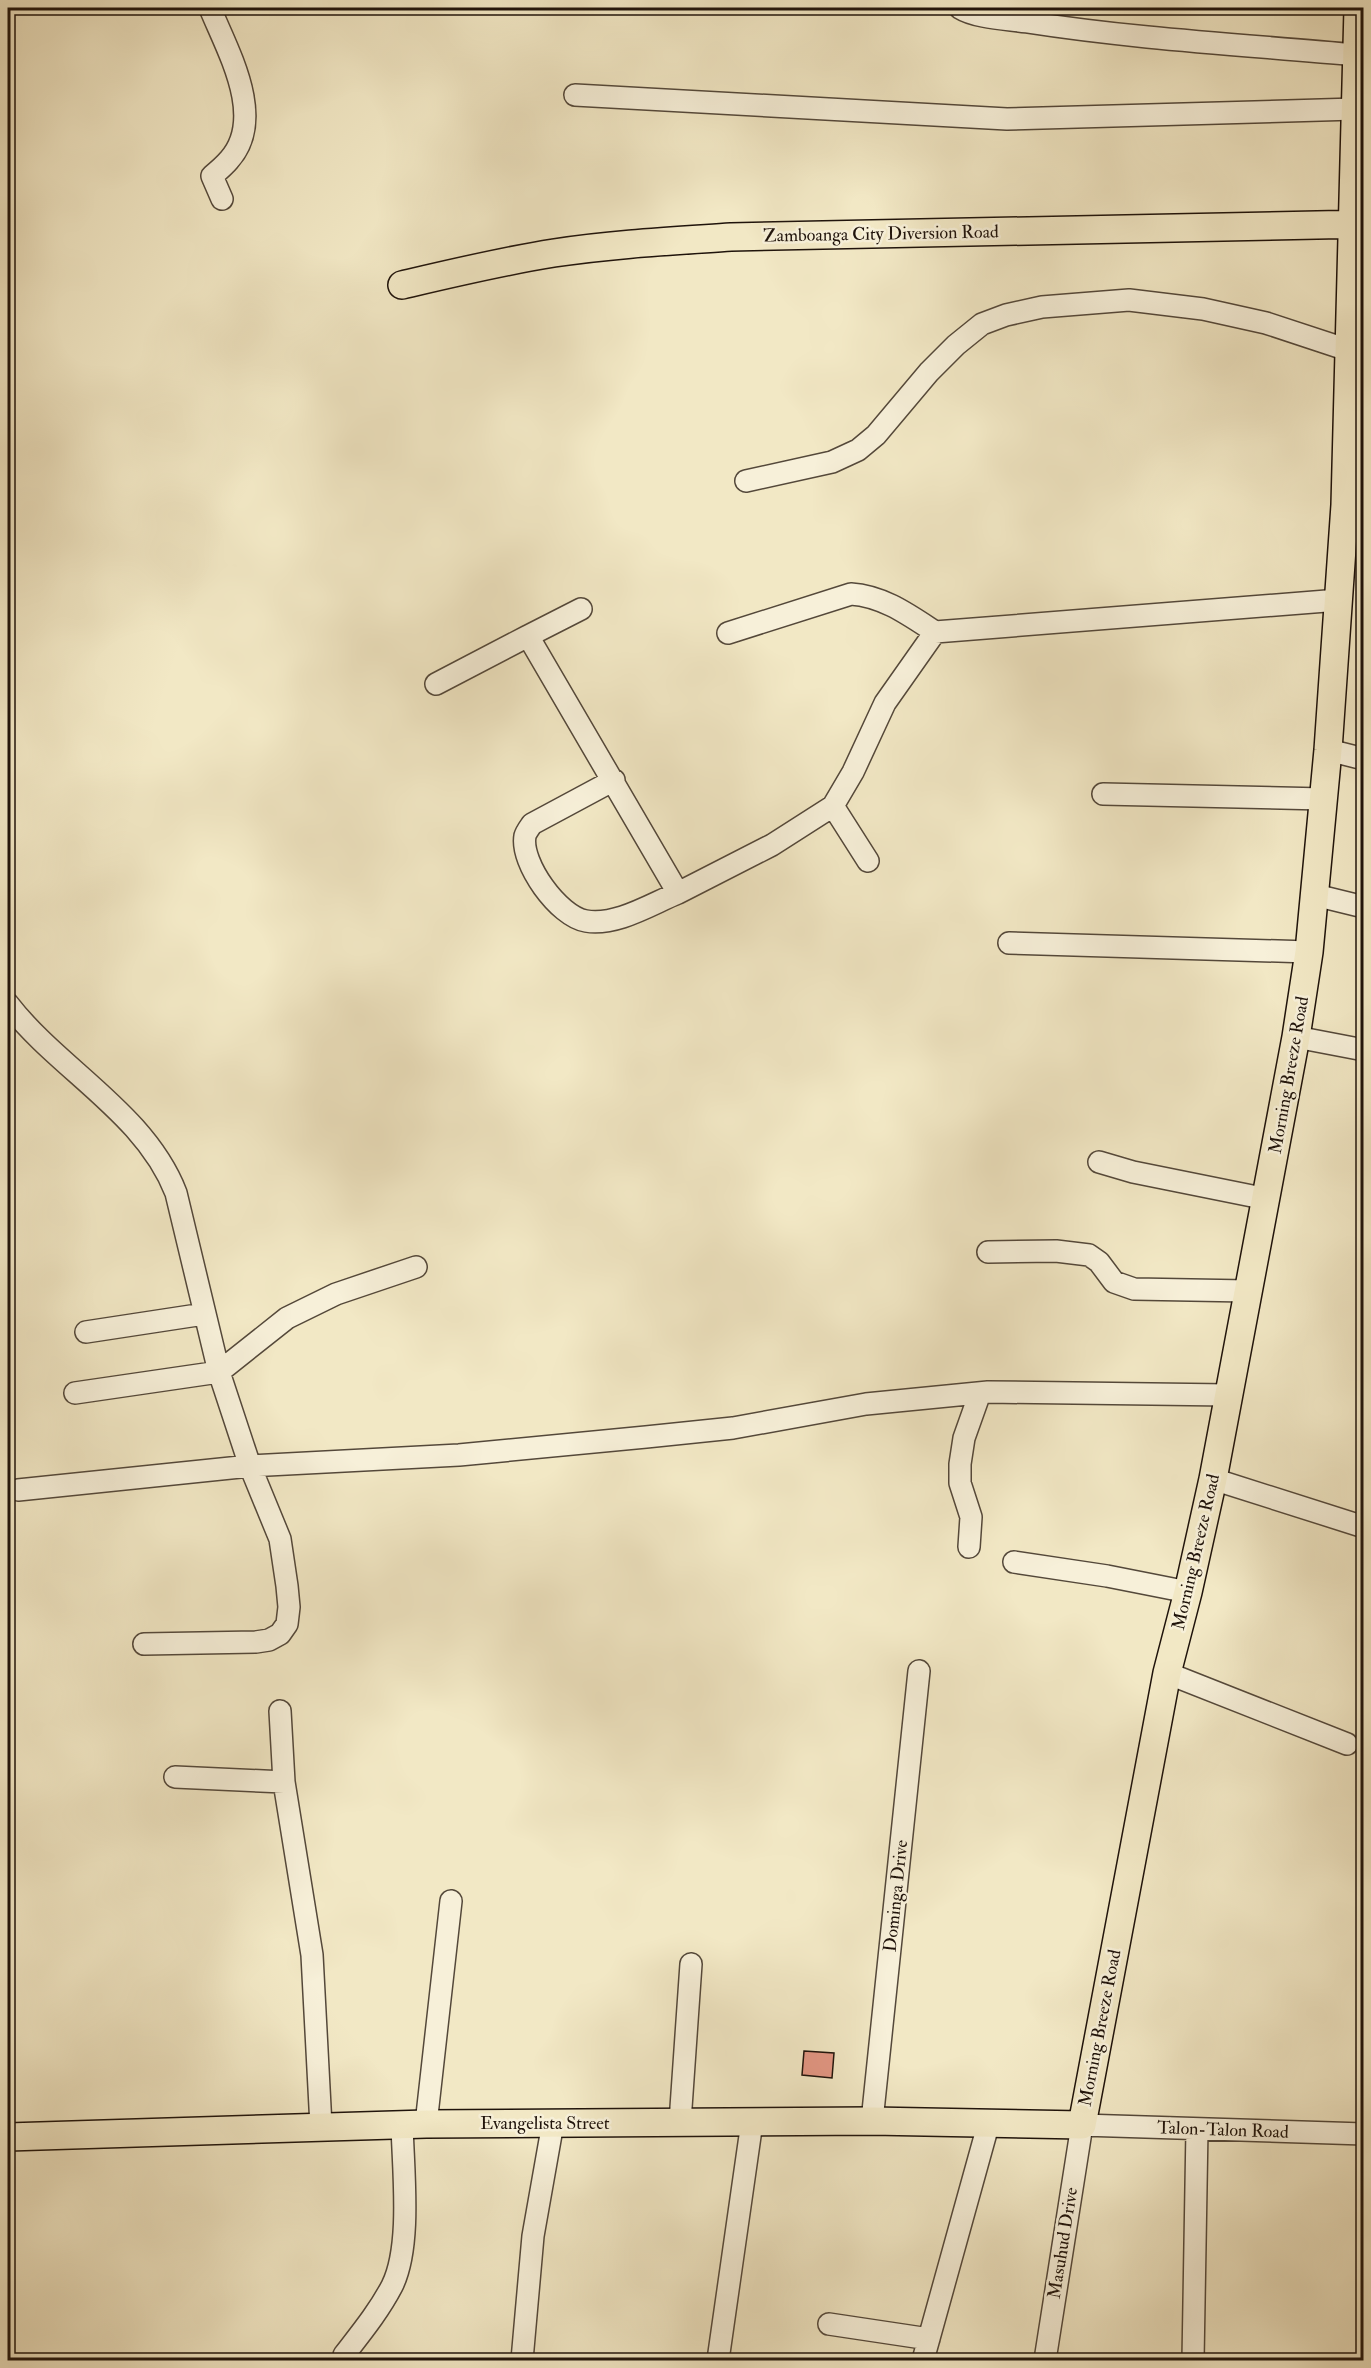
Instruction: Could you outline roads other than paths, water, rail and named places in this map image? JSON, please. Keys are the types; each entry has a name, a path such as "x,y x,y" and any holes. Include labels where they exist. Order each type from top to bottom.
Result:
{"main road":[{"name":"Morning Breeze Road","path":"1082,2125 1167,1673 1213,1479 1267,1199 1309,952 1328,750 1345,505 1348,350 1358,224 1356,109 1358,8"},
{"name":"Zamboanga City Diversion Road","path":"402,285 486,265 554,253 630,244 731,237 1358,224"},
{"name":"Evangelista Street","path":"8,2137 414,2124 872,2121 1082,2125"}],"street":[{"path":"210,8 245,102 246,119 241,139 231,159 212,176 222,199"},
{"path":"960,8 996,17 1078,30 1357,55"},
{"path":"575,94 1007,120 1356,109"},
{"path":"746,481 832,462 858,450 876,435 929,372 956,345 982,324 1006,315 1042,307 1129,300 1203,309 1266,323 1348,350"},
{"path":"728,633 851,594 865,595 889,603 935,632 1339,600"},
{"path":"436,684 581,609"},
{"path":"614,780 532,824 525,835 526,848 537,876 562,909 574,918 586,922 615,919 678,893 772,844 833,806 853,772 885,703 935,632"},
{"path":"528,636 678,893"},
{"path":"1328,750 1364,759"},
{"path":"1103,794 1324,799"},
{"path":"833,806 868,861"},
{"path":"1315,895 1364,907"},
{"path":"1009,943 1309,952"},
{"path":"8,1004 25,1027 138,1132 164,1166 176,1193 219,1372 250,1466 280,1539 289,1608 287,1624 280,1634 270,1640 256,1642 144,1644"},
{"path":"1296,1037 1364,1050"},
{"path":"1099,1162 1132,1172 1267,1199"},
{"path":"988,1252 1056,1251 1089,1255 1099,1262 1114,1282 1134,1289 1248,1291"},
{"path":"75,1393 219,1372 287,1318 336,1294 416,1267"},
{"path":"86,1332 204,1314"},
{"path":"969,1547 971,1518 960,1484 960,1464 964,1438 980,1393"},
{"path":"18,1490 250,1466 459,1455 657,1436 733,1428 866,1404 980,1393 1228,1395"},
{"path":"1213,1479 1364,1527"},
{"path":"1014,1562 1107,1576 1188,1592"},
{"name":"Dominga Drive","path":"872,2121 919,1671"},
{"path":"1167,1673 1347,1744"},
{"path":"280,1711 284,1782 312,1955 321,2126"},
{"path":"175,1777 284,1782"},
{"path":"344,2355 378,2310 393,2284 400,2262 414,2124 451,1901"},
{"path":"680,2122 691,1964"},
{"path":"718,2361 752,2122"},
{"path":"923,2361 989,2122"},
{"path":"522,2361 533,2236 553,2123"},
{"name":"Talon-Talon Road","path":"1082,2125 1364,2134"},
{"name":"Masuhud Drive","path":"1045,2361 1082,2125"},
{"path":"1193,2361 1197,2129"},
{"path":"829,2324 929,2339"}]}
